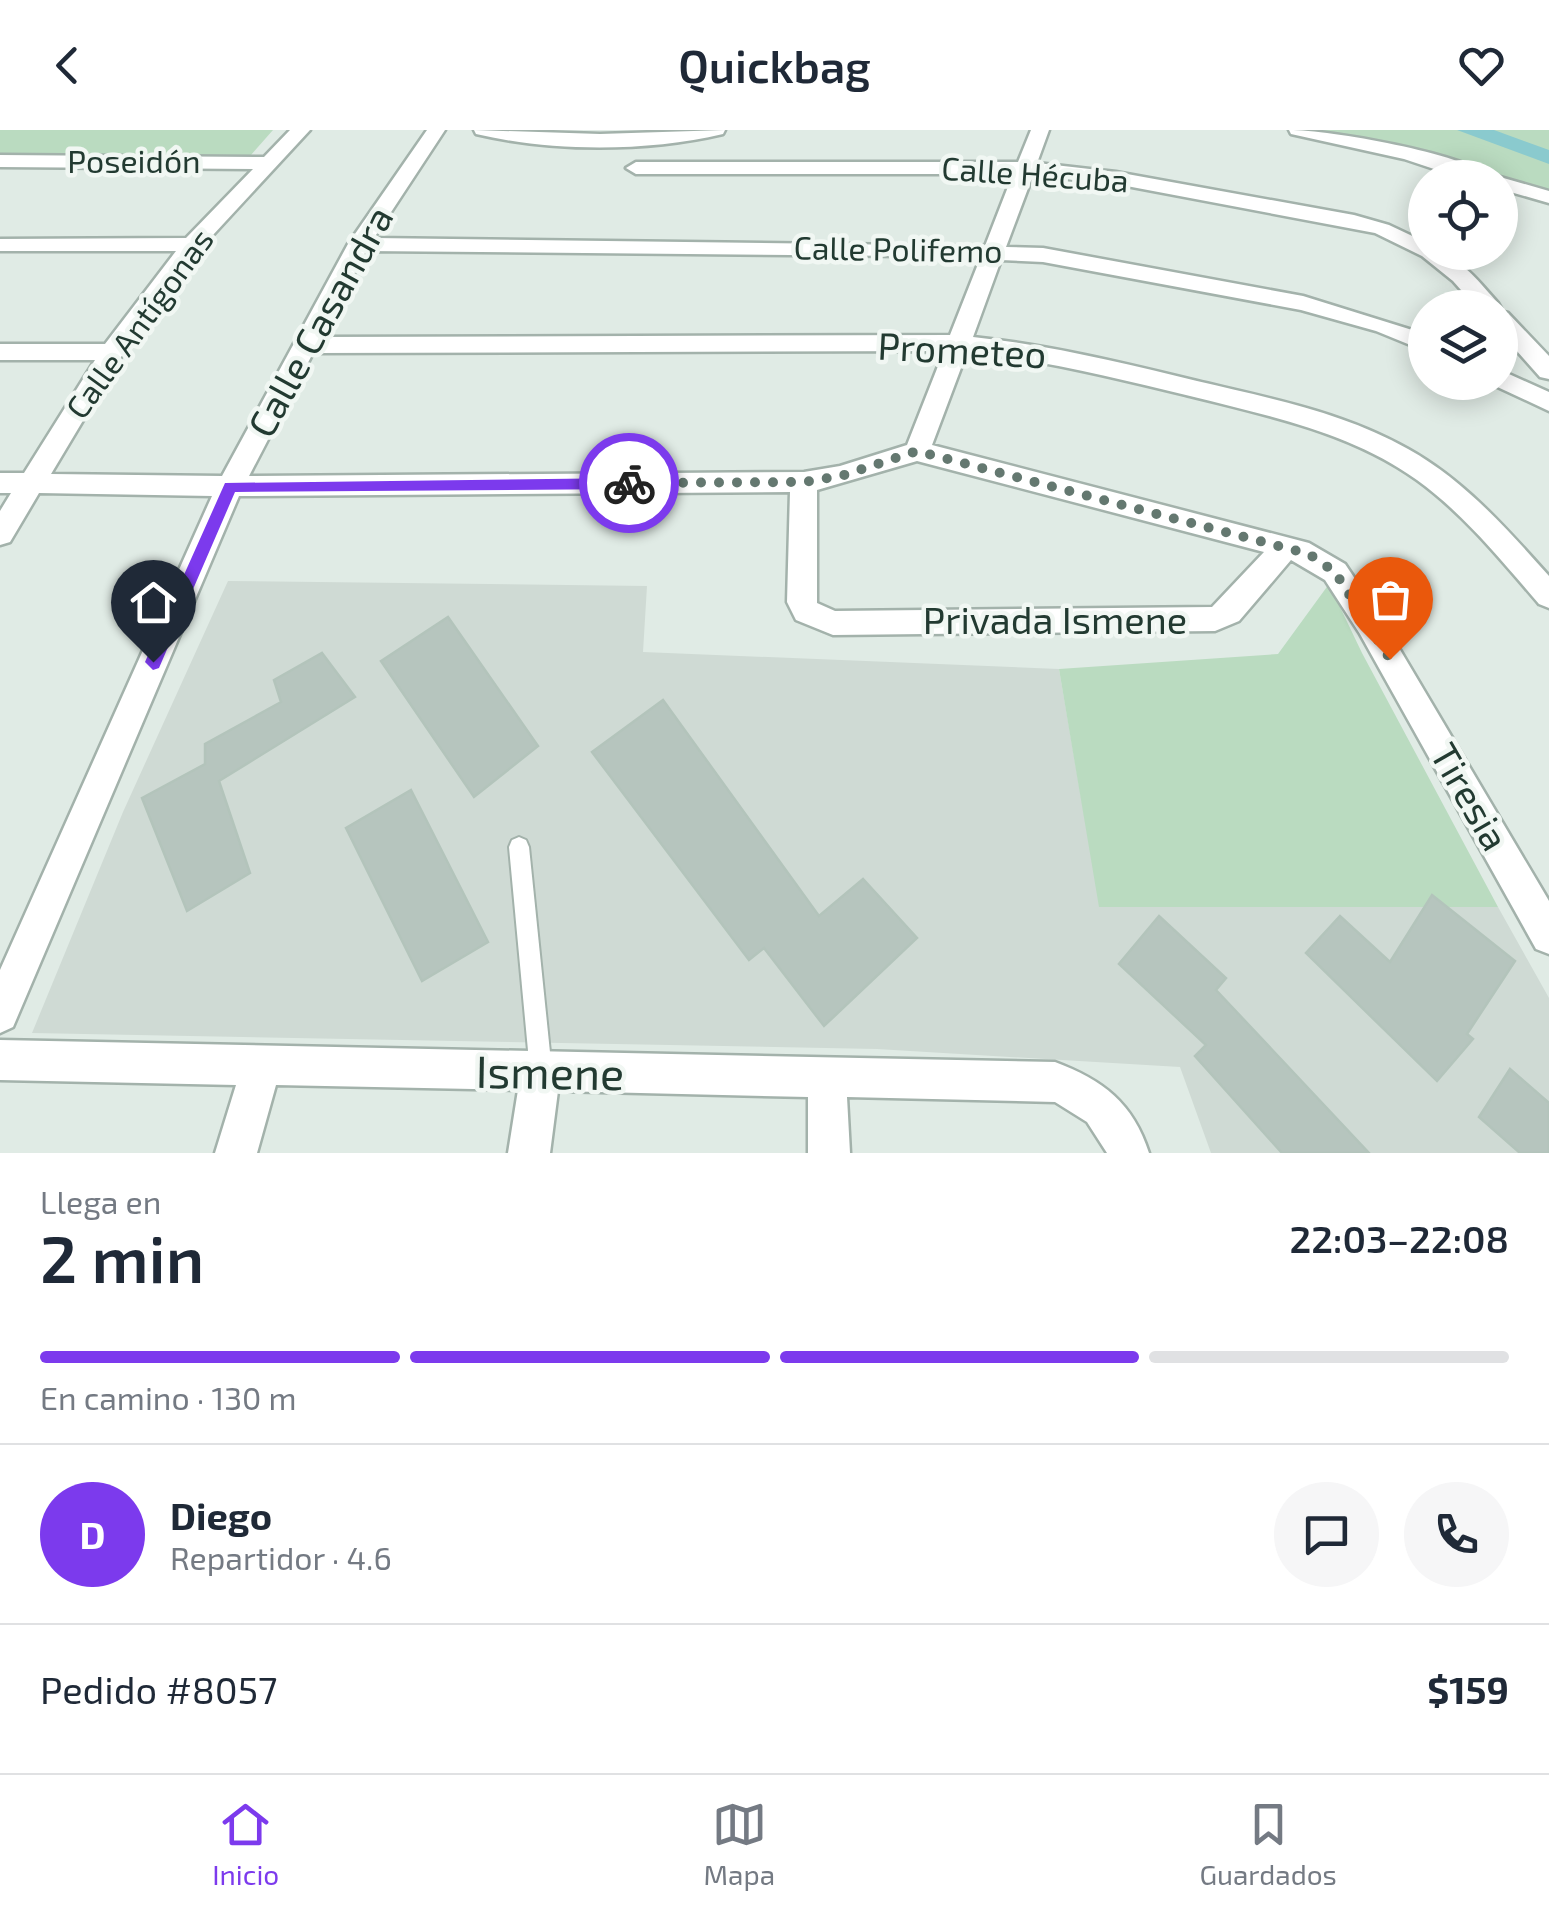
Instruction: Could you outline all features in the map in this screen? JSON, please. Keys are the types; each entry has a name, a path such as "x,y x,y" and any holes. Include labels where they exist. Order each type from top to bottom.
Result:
{"street":[{"name":"Calle Antígonas","path":"0,534 112,352 192,244 300,130"},
{"name":"Calle Casandra","path":"0,1014 230,486 359,244 436,130"},
{"path":"483,130 565,141 613,142 716,130"},
{"path":"0,483 230,486 804,482 841,476 917,451 1040,130"},
{"path":"1298,130 1428,160"},
{"name":"Poseidón","path":"0,161 269,163"},
{"name":"Calle Hécuba","path":"636,168 1027,168 1116,178 1354,222 1382,229 1408,242"},
{"path":"1518,188 1549,197"},
{"path":"0,244 192,244"},
{"name":"Calle Polifemo","path":"359,244 994,250 1088,261 1303,304 1408,336"},
{"name":"Calle Hécuba","path":"1453,270 1474,290"},
{"path":"1518,337 1549,371"},
{"name":"Prometeo","path":"303,345 960,342 1068,358 1308,417 1388,449 1439,484 1510,550 1549,596"},
{"path":"0,352 112,352"},
{"path":"1518,387 1549,402"},
{"name":"Tiresia","path":"917,451 1285,547 1309,554 1335,572 1370,624 1549,936"},
{"name":"Privada Ismene","path":"804,482 802,602 806,611 833,622 1195,622 1228,612 1285,547"},
{"name":"Ismene","path":"0,1060 1055,1082 1077,1089 1096,1102 1125,1138 1128,1153"},
{"path":"236,1153 261,1068"},
{"path":"529,1153 541,1072"},
{"path":"826,1080 829,1153"}],"lane":[{"path":"519,847 541,1072"}],"shaded area":[{"path":"228,581 647,586 643,652 1059,669 1100,907 1498,907 1549,998 1549,1153 1211,1153 1180,1067 877,1049 32,1033 123,812"}],"green space":[{"path":"0,130 273,130 251,155 0,154"},
{"path":"1298,130 1549,130 1549,193 1518,185 1518,160 1427,160"},
{"path":"1329,584 1498,907 1099,907 1059,669 1278,654"}],"water":[{"path":"1457,130 1494,130 1549,150 1549,164"}],"building":[{"path":"448,617 538,746 474,797 381,661"},
{"path":"322,653 355,697 219,781 250,873 187,911 142,798 205,764 205,744 281,702 274,680"},
{"path":"663,700 819,916 863,879 917,938 824,1026 764,948 749,960 592,752"},
{"path":"411,790 488,942 422,981 346,828"},
{"path":"1432,895 1515,961 1467,1034 1473,1039 1437,1081 1306,953 1340,916 1390,962"},
{"path":"1159,916 1226,978 1216,990 1369,1153 1282,1153 1195,1056 1206,1045 1119,964"},
{"path":"1510,1069 1549,1103 1549,1153 1520,1153 1479,1117"}],"way so far":[{"path":"629,483 804,482 841,476 917,451 1309,554 1335,572 1390,659"}],"route":[{"path":"153,662 230,486 629,483"}]}
